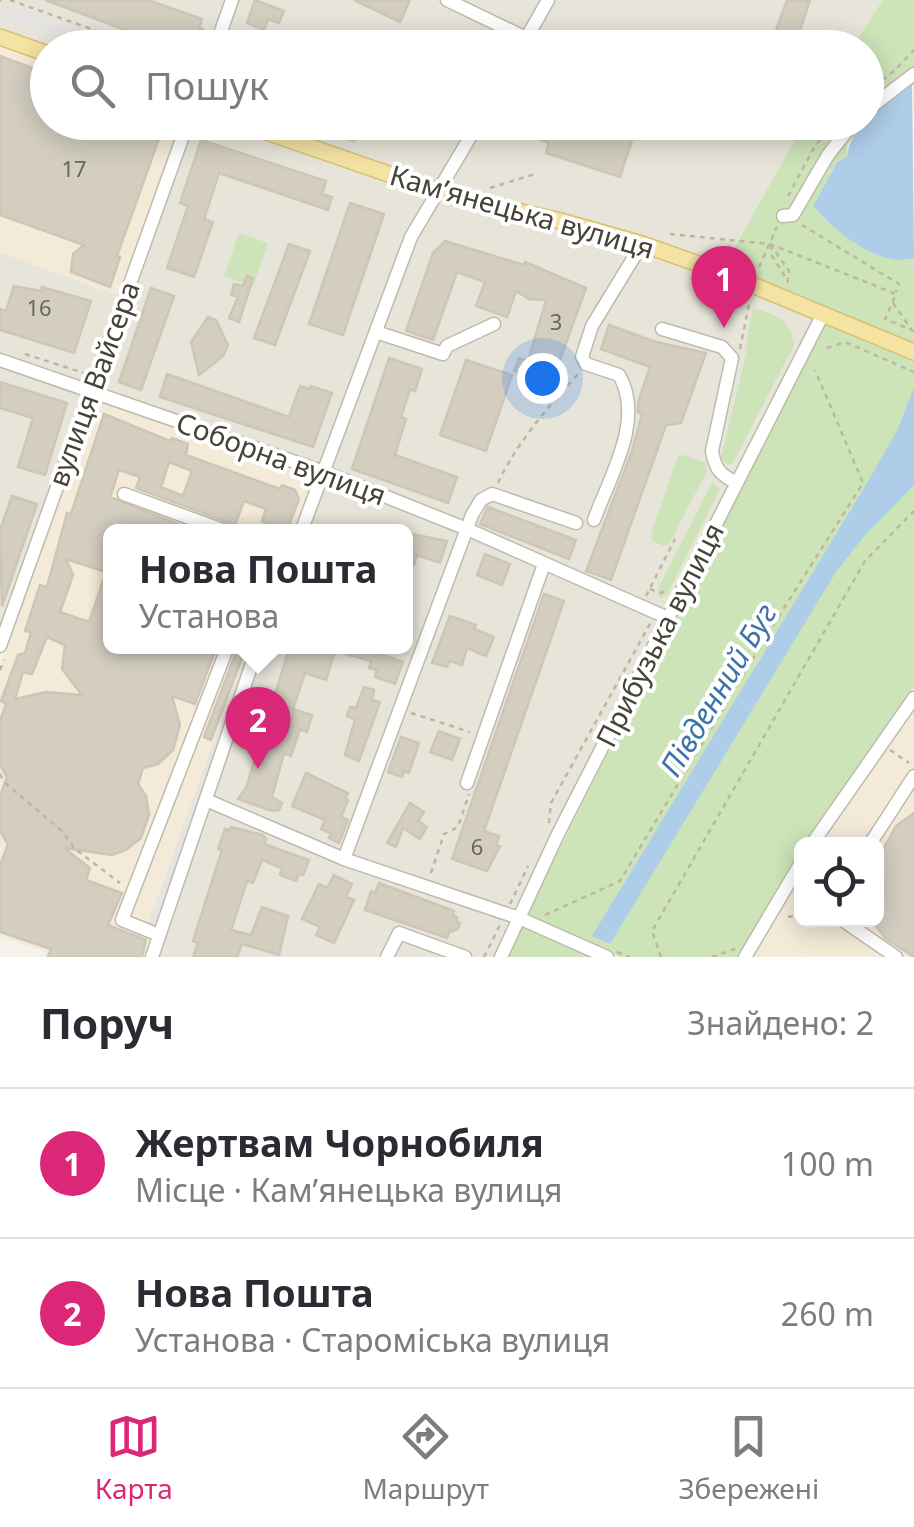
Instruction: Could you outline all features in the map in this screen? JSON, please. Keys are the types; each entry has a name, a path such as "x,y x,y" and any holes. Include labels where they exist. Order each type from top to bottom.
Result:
{"main road":[{"path":"0,37 30,48"},
{"name":"Камʼянецька вулиця","path":"289,140 437,192 642,244 914,352"}],"street":[{"path":"221,30 232,0"},
{"path":"448,0 502,30"},
{"path":"531,30 548,0"},
{"path":"884,97 914,74"},
{"name":"вулиця Вайсера","path":"0,646 182,140"},
{"path":"304,524 411,237 468,140"},
{"path":"782,216 793,214 840,140"},
{"path":"594,520 629,424 630,393 619,375 586,364 582,358 592,326 642,244"},
{"name":"Прибузька вулиця","path":"500,957 512,916 662,616 738,483 822,314"},
{"path":"376,332 444,354 447,346 494,324"},
{"path":"662,328 722,347 732,358 712,452 721,476 738,483"},
{"name":"Соборна вулиця","path":"0,360 324,472 466,529 662,616"},
{"path":"124,494 206,524"},
{"path":"344,859 466,529 481,500 492,494 576,523"},
{"path":"468,783 544,564"},
{"path":"159,936 122,920 225,654"},
{"path":"152,957 255,654"},
{"path":"817,837 914,698"},
{"path":"875,837 914,776"},
{"path":"206,800 344,859 512,916 607,957"},
{"path":"745,951 794,873"},
{"path":"851,927 896,957"},
{"path":"388,957 399,933 465,957"}],"path":[{"path":"10,0 94,30"},
{"path":"884,78 912,56 914,50"},
{"path":"759,266 790,188 819,140"},
{"path":"490,188 538,173"},
{"path":"798,222 899,284 886,318 913,330"},
{"path":"670,234 770,244 896,294"},
{"path":"770,244 772,256 786,278"},
{"path":"770,244 789,271 783,298"},
{"path":"892,302 913,330"},
{"path":"827,348 846,342 914,371"},
{"path":"17,352 85,373"},
{"path":"492,494 509,460 545,410 586,364"},
{"path":"545,915 620,880 768,632 864,483 815,370"},
{"path":"661,957 652,931 865,560 914,510"},
{"path":"641,606 675,539"},
{"path":"650,589 660,594 666,590"},
{"path":"550,822 551,803 662,616"},
{"path":"400,709 483,736"},
{"path":"882,744 914,766"},
{"path":"0,774 75,849 133,892"},
{"path":"427,887 444,834 458,828 469,794 468,783"},
{"path":"484,957 512,916 528,866"},
{"path":"542,908 551,921"},
{"path":"788,917 794,916"},
{"path":"712,957 745,951"}],"shaded area":[{"path":"0,0 883,0 864,30 30,30 30,40 0,29"},
{"path":"5,4 79,30 41,30 1,16"},
{"path":"0,43 30,54 30,140 176,140 121,297 0,252"},
{"path":"188,140 270,140 429,195 320,464 100,387"},
{"path":"309,140 794,140 724,265 644,237 422,180"},
{"path":"440,199 640,249 815,317 665,611 331,469 416,240"},
{"path":"0,252 121,297 89,383 0,354"},
{"path":"0,366 85,394 0,631"},
{"path":"96,398 316,475 298,524 103,524 103,654 250,654 148,957 45,957 46,952 0,936 0,668"},
{"path":"327,479 464,534 660,621 494,957 160,957 262,654 413,654 413,524 310,524"},
{"path":"246,654 256,654 162,929 148,924"},
{"path":"914,707 914,957 751,957 794,883 794,927 884,927 884,837 824,837"}],"green space":[{"path":"883,0 914,0 914,84 884,105 884,30 863,30"},
{"path":"794,140 851,140 847,145 848,156 837,162 813,206 832,226 872,253 901,260 914,258 914,344 724,266"},
{"path":"239,233 268,243 253,286 224,276"},
{"path":"753,308 786,324 794,345 733,463 727,465 721,457 747,351"},
{"path":"826,321 914,358 914,687 810,837 794,837 794,862 738,957 620,957 526,915"},
{"path":"678,456 706,463 707,471 669,544 664,546 653,541 651,534"},
{"path":"712,483 719,488 718,493 667,595 660,598 658,589"},
{"path":"522,925 595,957 507,957"}],"water":[{"path":"912,84 914,258 901,260 859,246 813,206 837,162 848,156 852,140 884,140 884,105"},
{"path":"914,387 914,485 866,534 836,572 610,944 592,936 867,483 898,429"}],"building":[{"path":"45,0 148,0 202,19 199,28 203,29 126,30"},
{"path":"255,0 284,11 279,23 268,19 264,30 247,23"},
{"path":"354,0 410,0 400,22"},
{"path":"787,0 810,0 800,30 776,30"},
{"path":"0,56 30,67 30,140 159,140 117,256 120,257 110,287 71,272 73,254 84,245 0,215"},
{"path":"201,140 326,181 322,194 332,197 328,210 219,173 204,219 213,222 194,277 167,268 188,206 180,203"},
{"path":"541,140 632,140 620,177 546,153 549,143"},
{"path":"350,203 384,214 343,335 309,324"},
{"path":"445,241 524,265 525,262 586,288 551,385 514,371 519,358 528,361 546,300 529,299 516,291 507,317 476,306 485,282 457,272 433,340 406,331 433,253"},
{"path":"289,244 310,251 275,345 254,338"},
{"path":"247,276 253,278 239,322 229,318 238,297 231,295 234,284 243,286"},
{"path":"14,286 41,291 42,287 91,301 74,353 0,330 0,309 6,311"},
{"path":"151,288 174,296 141,390 119,382"},
{"path":"208,317 216,320 228,345 223,356 199,375 191,342"},
{"path":"609,325 656,342 706,353 681,423 666,425 611,580 586,571 632,451 642,414 638,412 638,403 650,367 601,349"},
{"path":"389,358 422,369 401,417 406,419 395,455 457,477 448,503 352,469"},
{"path":"466,360 512,375 486,451 440,435"},
{"path":"167,374 289,417 300,386 332,393 313,447 160,397"},
{"path":"0,382 67,403 45,475 18,467 33,418 0,408"},
{"path":"104,414 170,441 172,438 188,444 186,455 280,489 282,485 295,490 299,499 289,524 262,521 266,509 244,501 232,524 136,488 140,477 119,470 110,497 178,524 103,524 103,571 66,559 73,575 60,612 89,622 103,581 103,654 214,654 195,704 172,696 180,725 173,750 158,764 143,768 138,784 146,796 149,815 141,838 112,855 64,848 90,868 86,880 122,893 108,925 146,940 142,957 48,957 51,949 0,932 0,866 8,844 0,831 0,796 7,777 0,765 0,721 6,704 1,701 18,655 25,653 31,632 25,631 40,585 47,587 67,513 71,514","holes":["169,462 192,471 183,496 161,487","47,637 65,645 62,669 82,695 46,692 15,699 23,672 32,674"]},
{"path":"12,496 37,504 2,606 0,530"},
{"path":"488,507 576,540 569,559 480,524"},
{"path":"413,534 447,541 440,563 417,555 414,565"},
{"path":"485,554 510,564 502,585 477,575"},
{"path":"544,594 564,601 484,831 499,836 496,845 500,846 487,871 452,859"},
{"path":"450,616 476,625 474,629 494,637 486,656 467,648 462,665 449,661 447,667 432,663"},
{"path":"235,654 243,654 211,740 204,737"},
{"path":"288,654 334,654 326,680 305,673 293,709 312,715 307,732 300,729 291,756 284,753 272,797 282,803 279,810 238,799 246,788"},
{"path":"346,654 380,654 403,662 395,684 375,677 377,670 369,668 371,661"},
{"path":"364,687 374,690 372,700 380,702 359,761 345,755 355,719 347,716 350,707 356,708"},
{"path":"439,731 460,739 452,760 430,752"},
{"path":"401,737 419,743 409,773 404,771 402,777 388,772"},
{"path":"306,773 348,793 341,817 348,820 339,843 321,829 325,820 292,806"},
{"path":"410,803 424,812 418,821 427,827 420,839 403,828 396,847 387,843"},
{"path":"914,813 914,957 885,938 877,927 884,927 884,848 896,826"},
{"path":"225,829 263,835 264,844 309,860 296,881 280,875 282,868 262,860 253,883 247,881 231,930 251,935 262,907 288,916 279,955 242,944 237,957 193,957 198,943 193,941 222,850 218,849"},
{"path":"334,875 352,884 346,897 354,900 334,943 316,935 320,927 302,919 319,884 327,888"},
{"path":"379,883 454,911 452,915 460,923 458,929 449,932 447,938 365,910 371,891 375,893"}],"place":[{"name":"Жертвам Чорнобиля","path":"724,328"},
{"name":"Нова Пошта","path":"258,769"}],"water label":[{"name":"Південний Буг","path":"719,690"}]}
